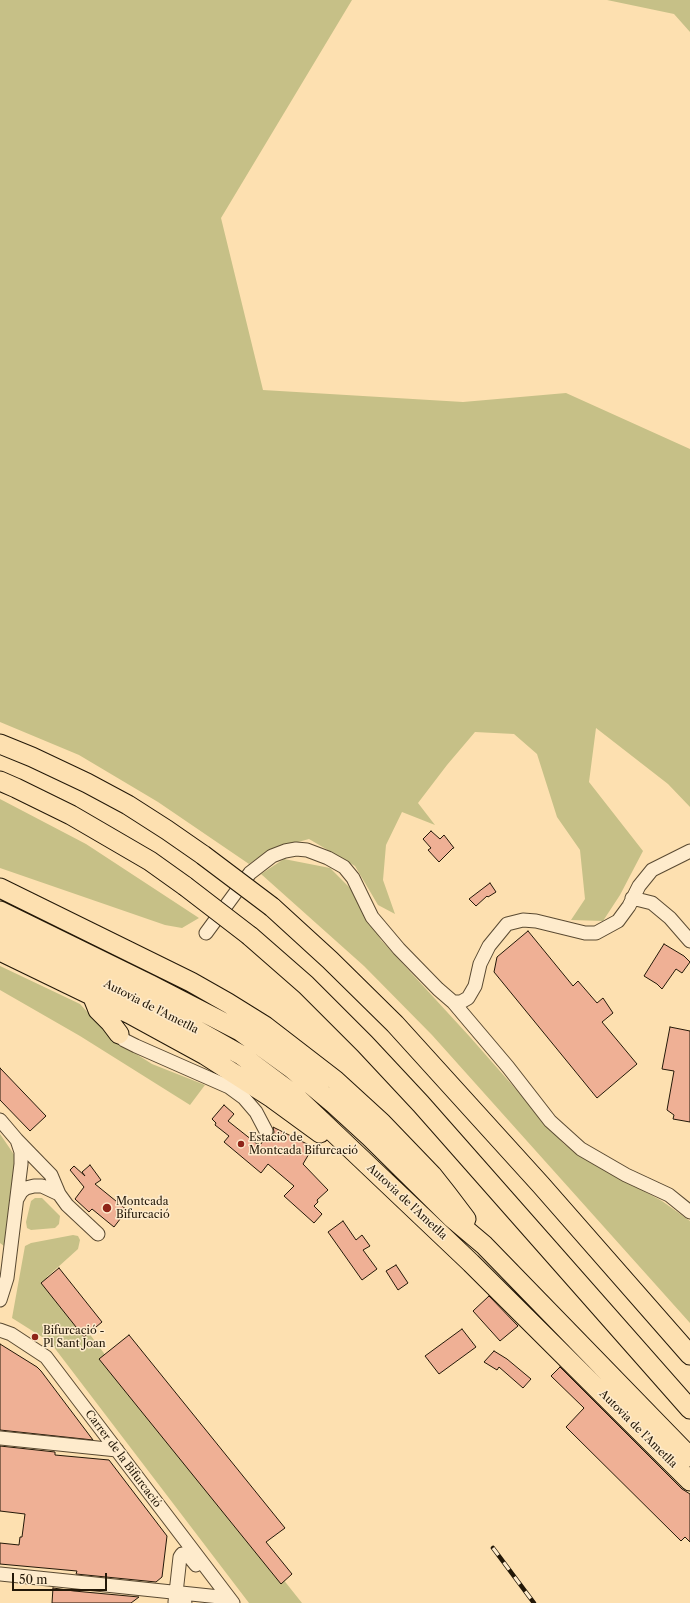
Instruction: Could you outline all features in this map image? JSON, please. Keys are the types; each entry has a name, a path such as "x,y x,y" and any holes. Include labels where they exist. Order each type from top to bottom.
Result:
{"highway":[{"path":"0,744 32,757 100,790 167,830 272,907 330,960 395,1024 541,1185 690,1355"},
{"path":"0,782 16,788 77,819 150,861 250,936 312,991 365,1044 421,1104 690,1408"},
{"path":"0,888 191,982 241,1010 289,1042 335,1080 382,1123 432,1175 448,1194 484,1245"},
{"name":"Autovia de l'Ametlla","path":"0,911 152,985 240,1031 291,1068 370,1137 452,1218 484,1245 690,1457"},
{"name":"Autovia de l'Ametlla","path":"0,932 163,1011 241,1055 292,1092 471,1263 690,1481"},
{"path":"0,951 130,1014 205,1055 272,1098 322,1134 343,1142"},
{"path":"92,995 98,1010 119,1034"},
{"path":"119,1034 120,1024 130,1014"}],"street":[{"path":"206,933 250,873 272,856 296,849 307,850 328,858 344,867 352,878 372,917 405,955 438,989 453,1002 508,1067 550,1121 581,1149 626,1175 669,1195 690,1212"},
{"path":"453,1002 461,1002 468,998 475,986 480,964 489,946 507,924 523,920 536,921 585,933 596,933 618,922 639,886 652,870 690,851"},
{"path":"632,898 652,903 670,918 690,941"},
{"path":"119,1034 124,1040 136,1046 229,1087 244,1098 256,1112 266,1131"},
{"path":"0,1120 51,1175 58,1194 67,1205 98,1234"},
{"path":"0,1300 7,1278 22,1164 21,1152 17,1140"},
{"path":"17,1199 21,1192 26,1188 34,1186 42,1186 58,1194"},
{"name":"Carrer de la Bifurcació","path":"0,1330 11,1334 46,1357 178,1530 227,1600"},
{"path":"0,1438 117,1450"},
{"path":"178,1530 172,1596 175,1602 186,1603 187,1601 193,1603"},
{"path":"172,1596 179,1560 181,1555 184,1553 189,1556 227,1600"},
{"path":"0,1574 172,1596 227,1600"}],"shaded area":[{"path":"0,0 352,0 221,218 263,390 463,402 566,393 690,449 690,807 668,784 596,728 589,782 643,851 620,895 603,921 571,920 585,899 580,850 557,817 537,754 514,734 475,732 418,803 435,825 402,812 386,845 383,880 395,914 378,905 355,866 309,839 269,850 249,864 158,802 79,755 0,722"},
{"path":"607,0 690,0 690,32 674,14"},
{"path":"0,799 86,844 199,918 182,928 165,925 0,868"},
{"path":"284,859 330,868 351,889 381,940 470,1037 564,1144 583,1158 662,1201 690,1221 690,1323 432,1035 364,966 261,874"},
{"path":"0,966 80,1004 111,1038 152,1064 205,1085 190,1105 80,1036 0,990"},
{"path":"0,1134 15,1156 4,1246 0,1243"},
{"path":"35,1198 42,1198 60,1216 59,1224 55,1228 31,1230 27,1228 26,1222 31,1201"},
{"path":"73,1235 78,1236 80,1240 78,1249 47,1277 121,1376 302,1603 249,1603 50,1342 12,1318 25,1246 31,1243"}],"building":[{"path":"431,831 440,839 444,835 454,848 439,862 428,850 431,848 423,839"},
{"path":"490,883 496,892 488,897 487,896 476,906 469,899"},
{"path":"528,931 573,986 578,981 597,1003 603,998 613,1013 602,1022 637,1064 597,1098 494,972 497,957"},
{"path":"664,944 684,956 690,962 682,973 676,969 662,989 644,976"},
{"path":"670,1027 690,1031 690,1122 673,1119 674,1115 667,1110 674,1071 662,1069"},
{"path":"0,1068 46,1116 30,1131 0,1100"},
{"path":"224,1105 234,1114 228,1121 257,1144 258,1143 260,1145 265,1139 273,1136 273,1127 313,1147 303,1164 328,1190 317,1200 318,1202 314,1206 322,1214 314,1223 284,1196 294,1186 268,1164 261,1173 224,1142 229,1136 215,1125 216,1123 212,1119"},
{"path":"90,1165 101,1180 95,1184 127,1210 114,1227 92,1209 89,1212 75,1199 84,1187 70,1170 74,1166 85,1176 82,1172"},
{"path":"343,1221 356,1240 362,1235 370,1246 363,1250 377,1269 362,1280 328,1232"},
{"path":"396,1265 408,1283 398,1290 386,1271"},
{"path":"59,1268 102,1322 84,1337 41,1283"},
{"path":"489,1296 518,1326 500,1341 473,1311"},
{"path":"462,1329 476,1347 439,1374 425,1356"},
{"path":"129,1335 285,1528 266,1542 292,1574 281,1584 99,1359"},
{"path":"0,1344 41,1371 93,1440 0,1430"},
{"path":"494,1351 507,1359 531,1379 523,1388 499,1367 497,1370 484,1362"},
{"path":"560,1367 682,1489 690,1494 690,1542 685,1537 681,1541 566,1427 584,1408 551,1376"},
{"path":"0,1446 55,1452 55,1455 109,1460 167,1536 162,1577 156,1582 76,1574 77,1571 0,1564 0,1543 19,1545 20,1537 22,1537 25,1514 0,1511"},
{"path":"53,1588 139,1597 131,1603 52,1603"}],"railway":[{"path":"493,1548 534,1603"}],"place":[{"name":"Estació de Montcada Bifurcació","path":"241,1144"},
{"name":"Montcada Bifurcació","path":"107,1208"},
{"name":"Bifurcació - Pl Sant Joan","path":"35,1337"}]}
